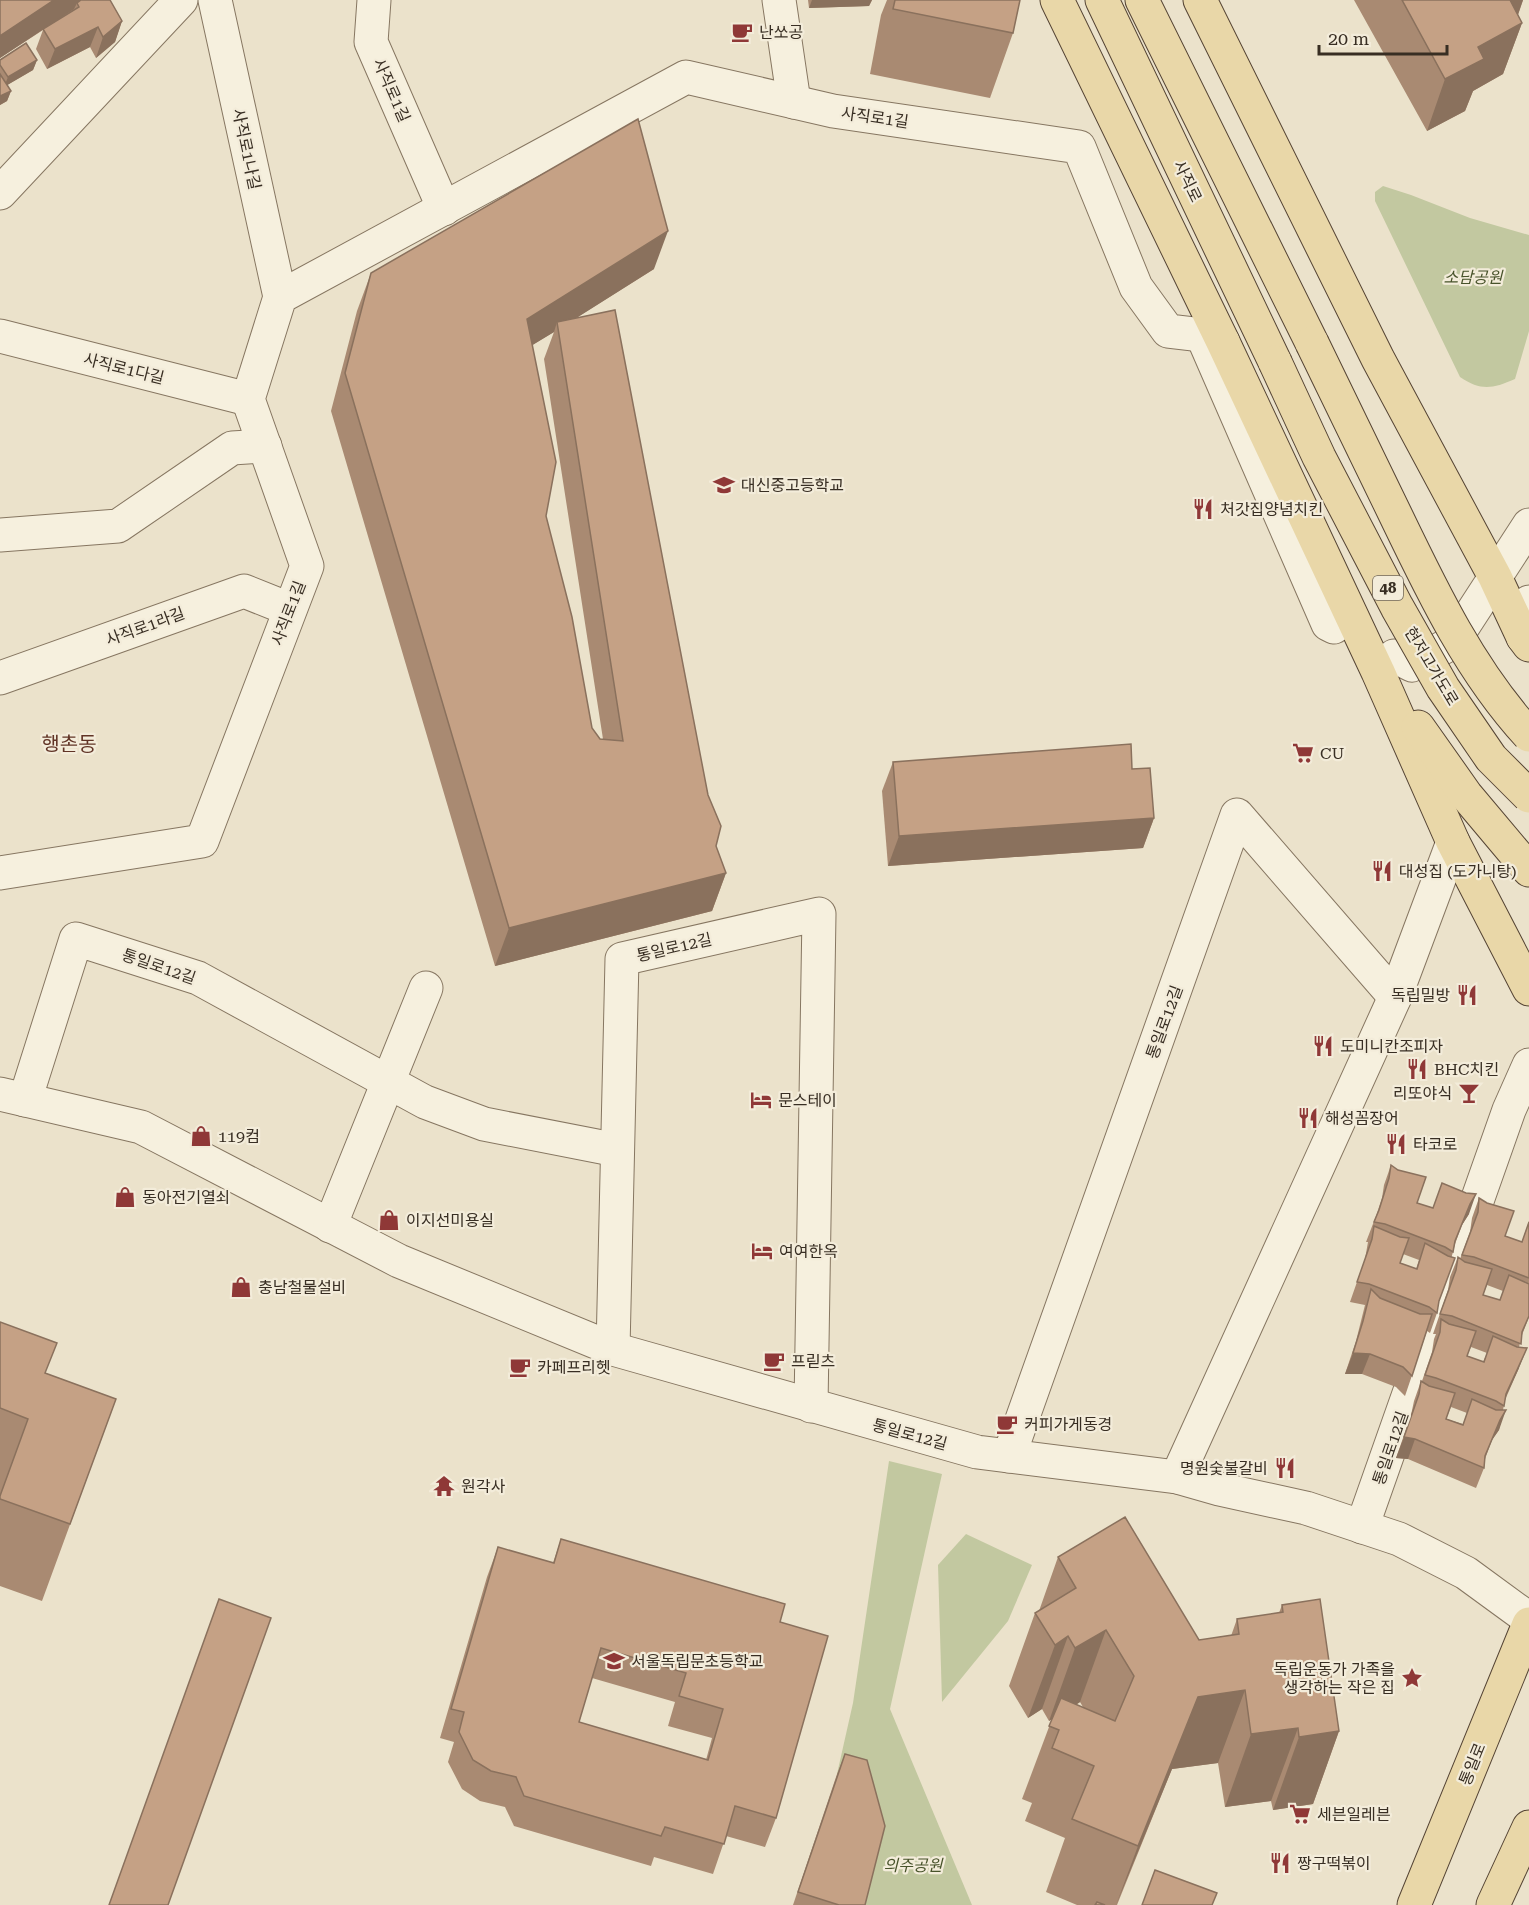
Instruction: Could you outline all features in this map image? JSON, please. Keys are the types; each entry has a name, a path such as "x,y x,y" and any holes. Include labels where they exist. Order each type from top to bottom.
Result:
{"main road":[{"path":"1057,0 1213,338 1386,664 1466,795 1528,868"},
{"name":"사직로","path":"1102,0 1275,362"},
{"name":"48","path":"1142,0 1432,591 1470,656 1510,714 1529,735"},
{"path":"1200,0 1378,359 1496,577 1527,641"},
{"name":"현저고가도로","path":"1275,362 1319,457 1397,607 1443,687 1491,758 1529,796"},
{"path":"1386,664 1453,842 1529,990"},
{"name":"통일로","path":"1414,1905 1529,1624"},
{"path":"1493,1905 1529,1827"}],"street":[{"path":"0,193 181,0"},
{"name":"사직로1나길","path":"215,0 280,297"},
{"name":"사직로1길","path":"374,0 371,42 444,209"},
{"path":"779,0 794,102"},
{"name":"사직로1길","path":"280,297 686,77 832,111 1079,147 1136,288 1168,331 1213,338"},
{"path":"248,399 280,297"},
{"name":"사직로1다길","path":"0,336 248,399"},
{"path":"1213,338 1328,624 1334,627"},
{"name":"사직로1길","path":"0,873 202,841 307,566 248,399"},
{"path":"0,535 118,526 232,447 265,446"},
{"path":"1386,664 1412,665 1453,642 1529,525"},
{"name":"사직로1라길","path":"0,678 244,591 289,609"},
{"path":"1527,641 1529,602"},
{"name":"통일로12길","path":"1009,1456 1238,815 1395,996"},
{"path":"1177,1477 1395,996 1453,842"},
{"name":"통일로12길","path":"613,1349 622,959 819,914 811,1406"},
{"name":"통일로12길","path":"617,1150 484,1124 425,1102 198,978 76,939 12,1097 141,1127 399,1261 613,1349 978,1452 1177,1477 1219,1489 1306,1508 1399,1539 1466,1573 1529,1619"},
{"path":"330,1226 426,988"},
{"name":"통일로12길","path":"1362,1527 1509,1110 1529,1065"}],"green space":[{"name":"소담공원","path":"1383,186 1470,218 1529,235 1529,331 1515,379 1487,387 1474,385 1460,377 1375,201 1375,192"},
{"name":"의주공원","path":"889,1461 942,1474 890,1709 972,1905 863,1905 837,1774 853,1703"},
{"path":"966,1534 1032,1565 1008,1621 942,1702 938,1565"}],"building":[{"path":"0,0 54,0 0,36"},
{"path":"81,0 110,0 122,21 103,37 98,27 55,49 43,29 79,7 77,3"},
{"path":"895,0 1020,0 1013,33 893,9"},
{"path":"1402,0 1510,0 1522,23 1478,47 1484,59 1445,79"},
{"path":"26,43 37,60 8,77 0,65 0,60"},
{"path":"0,74 11,91 0,96"},
{"path":"638,119 668,231 527,319 556,462 546,516 572,617 592,728 600,739 623,741 557,322 615,310 708,795 721,826 716,846 726,873 509,928 345,373 371,273"},
{"path":"1131,744 1132,769 1150,768 1154,818 899,836 893,762"},
{"path":"1391,1165 1398,1170 1426,1177 1417,1203 1433,1208 1442,1183 1466,1193 1476,1194 1455,1241 1453,1252 1385,1224 1374,1222"},
{"path":"1479,1198 1487,1203 1514,1211 1505,1236 1522,1242 1529,1222 1529,1278 1474,1257 1462,1255 1478,1212"},
{"path":"1374,1226 1400,1237 1409,1238 1400,1263 1417,1269 1425,1243 1455,1258 1439,1301 1437,1313 1429,1307 1369,1284 1357,1282 1372,1239"},
{"path":"1458,1257 1465,1262 1492,1269 1483,1295 1500,1300 1509,1275 1529,1284 1529,1316 1522,1332 1521,1344 1452,1316 1440,1314 1456,1270"},
{"path":"1371,1289 1380,1298 1420,1314 1432,1314 1412,1376 1403,1367 1370,1354 1353,1353"},
{"path":"1441,1319 1449,1324 1476,1331 1467,1356 1484,1362 1493,1336 1517,1347 1527,1348 1506,1394 1504,1406 1425,1375 1440,1332"},
{"path":"0,1322 57,1343 45,1373 116,1399 70,1524 0,1499 28,1419 0,1408"},
{"path":"1421,1381 1429,1386 1455,1393 1446,1419 1463,1425 1472,1399 1496,1410 1506,1410 1485,1456 1484,1468 1415,1439 1404,1437 1419,1394"},
{"path":"1125,1517 1199,1640 1239,1634 1237,1619 1283,1612 1282,1605 1320,1599 1339,1731 1299,1737 1298,1728 1251,1734 1245,1690 1198,1697 1138,1846 1072,1819 1094,1766 1052,1748 1059,1730 1049,1726 1061,1698 1115,1721 1134,1676 1106,1630 1075,1648 1068,1636 1055,1645 1035,1613 1076,1588 1058,1557"},
{"path":"561,1539 785,1604 780,1622 828,1636 776,1818 735,1806 724,1844 665,1827 661,1836 524,1796 516,1777 491,1771 473,1760 459,1732 464,1712 451,1709 498,1547 554,1563","holes":["601,1648 686,1673 679,1696 723,1709 708,1760 579,1722"]},
{"path":"219,1599 271,1618 168,1905 109,1905"},
{"path":"845,1754 867,1760 885,1826 865,1905 839,1905 798,1892"},
{"path":"1155,1870 1217,1893 1212,1905 1142,1905"}],"place":[{"name":"난쏘공","path":"742,32"},
{"name":"대신중고등학교","path":"724,485"},
{"name":"처갓집양념치킨","path":"1203,509"},
{"name":"CU","path":"1303,753"},
{"name":"대성집 (도가니탕)","path":"1382,871"},
{"name":"독립밀방","path":"1467,995"},
{"name":"도미니칸조피자","path":"1323,1046"},
{"name":"BHC치킨","path":"1417,1069"},
{"name":"리또야식","path":"1469,1093"},
{"name":"문스테이","path":"761,1100"},
{"name":"해성꼼장어","path":"1308,1118"},
{"name":"119컴","path":"201,1136"},
{"name":"타코로","path":"1396,1144"},
{"name":"동아전기열쇠","path":"125,1197"},
{"name":"이지선미용실","path":"389,1220"},
{"name":"여여한옥","path":"762,1251"},
{"name":"충남철물설비","path":"241,1287"},
{"name":"프릳츠","path":"774,1361"},
{"name":"카페프리헷","path":"520,1367"},
{"name":"커피가게동경","path":"1007,1424"},
{"name":"명원숯불갈비","path":"1285,1468"},
{"name":"원각사","path":"444,1486"},
{"name":"서울독립문초등학교","path":"614,1661"},
{"name":"독립운동가 가족을 생각하는 작은 집","path":"1412,1678"},
{"name":"세븐일레븐","path":"1300,1814"},
{"name":"짱구떡볶이","path":"1280,1863"}],"district":[{"name":"행촌동","path":"69,744"}]}
